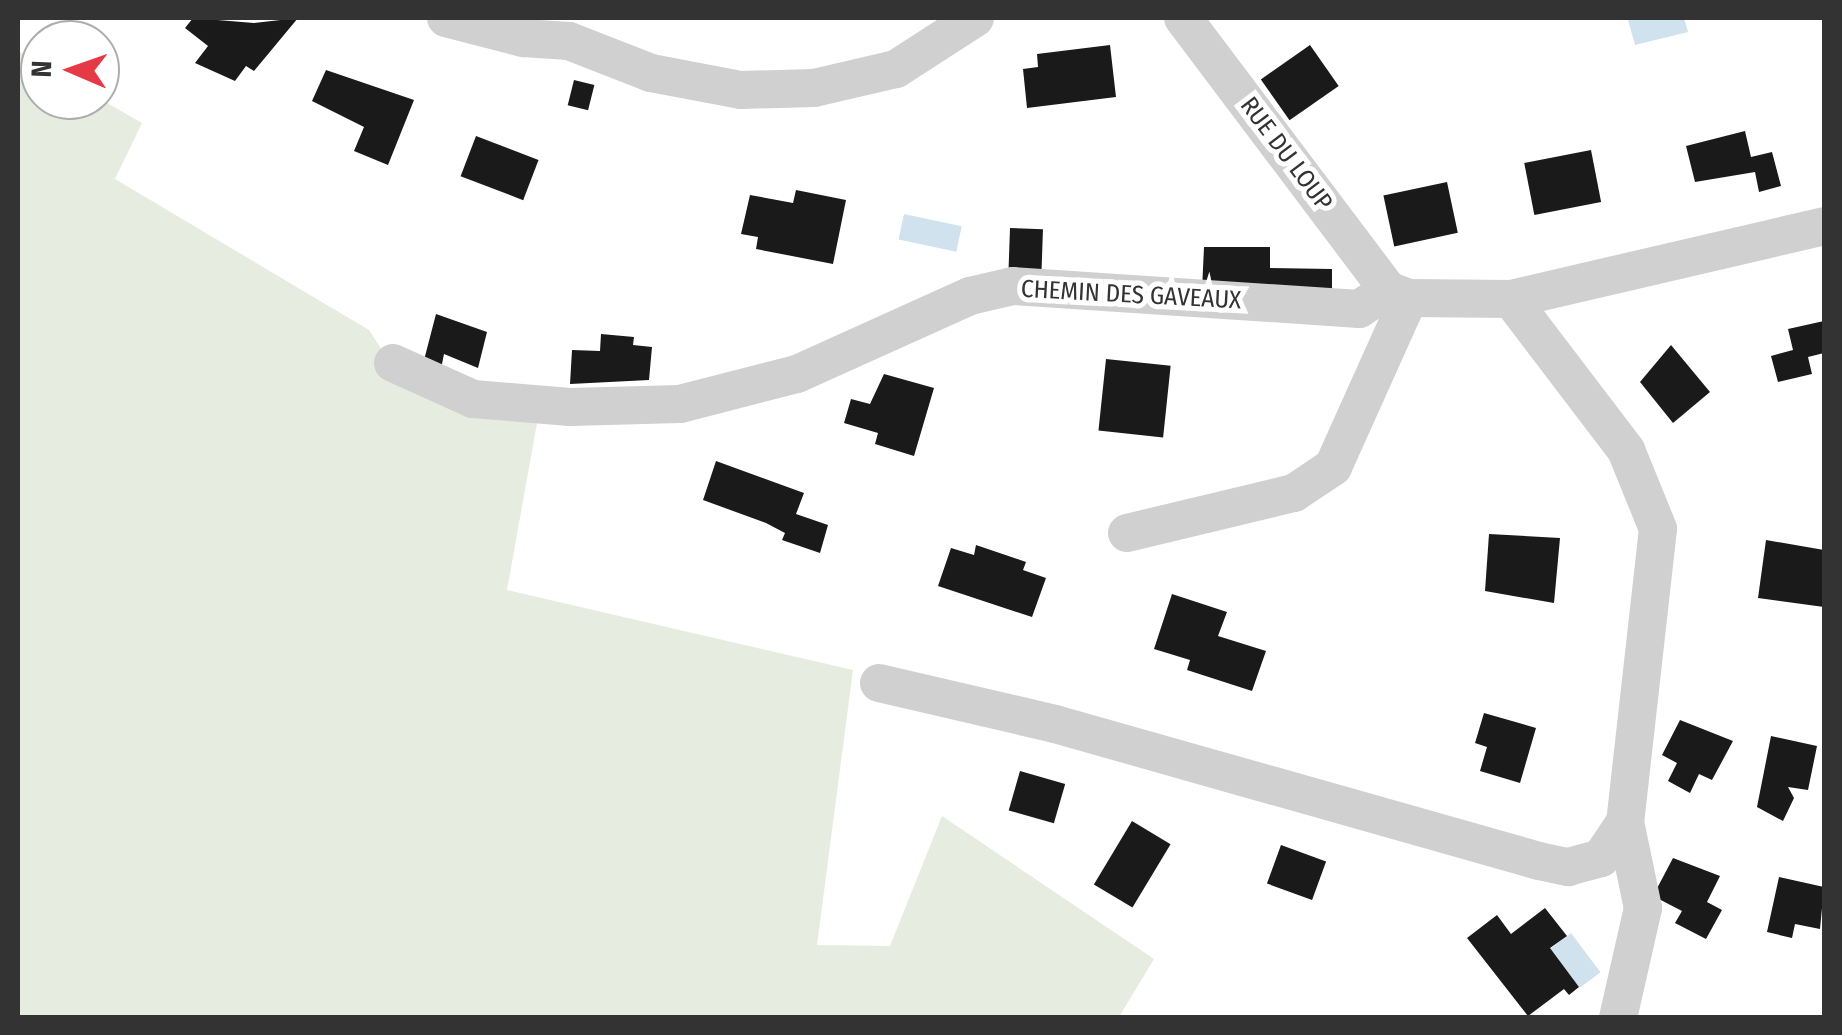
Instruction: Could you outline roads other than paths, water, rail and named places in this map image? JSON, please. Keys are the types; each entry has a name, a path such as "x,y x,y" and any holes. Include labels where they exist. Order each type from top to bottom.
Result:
{"street":[{"path":"446,18 523,38 558,29 650,74 741,90 814,88 896,68 975,18"},
{"name":"RUE DU LOUP","path":"1184,18 1398,294"},
{"name":"CHEMIN DES GAVEAUX","path":"392,363 473,399 570,407 680,404 797,374 970,296 1014,286 1358,309 1398,294 1510,299 1824,226"},
{"path":"1127,533 1294,493 1333,468 1398,294"},
{"path":"1510,299 1626,450 1658,529 1625,822 1643,908 1618,1018"},
{"path":"879,683 1055,724 1554,864 1601,858 1625,822"}],"water":[{"path":"1684,18 1688,32 1635,45 1628,20"},
{"path":"904,214 962,226 956,252 899,239"},
{"path":"1571,933 1600,972 1580,988 1550,949"}]}
